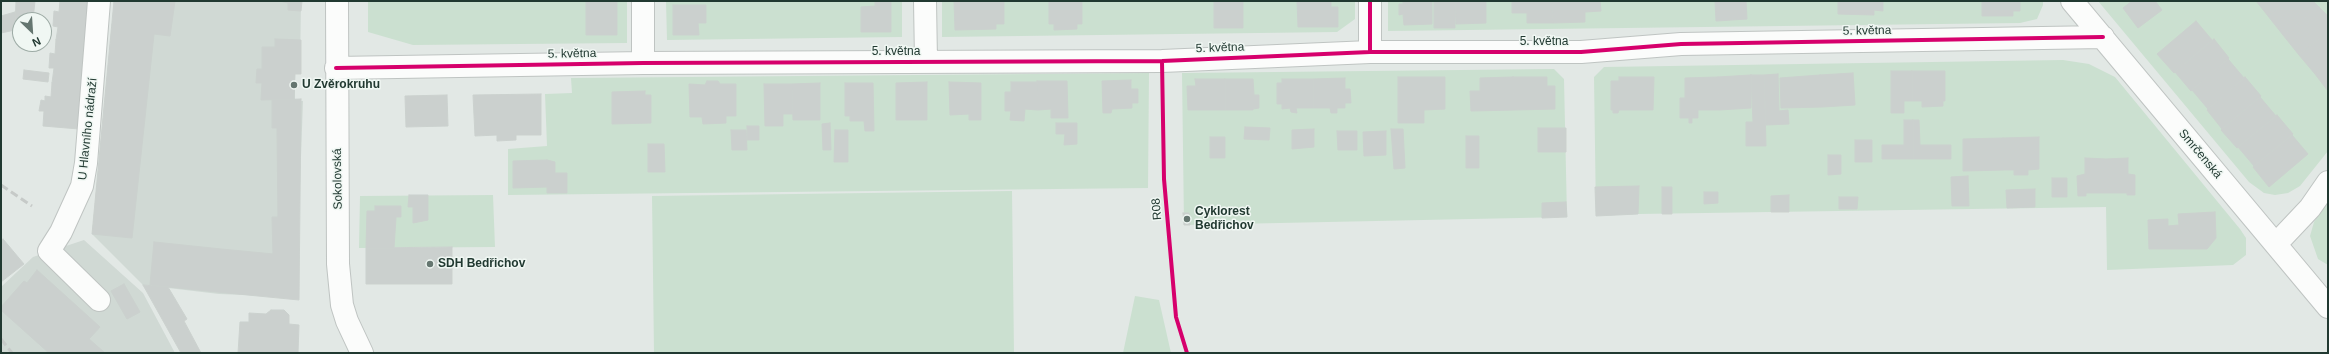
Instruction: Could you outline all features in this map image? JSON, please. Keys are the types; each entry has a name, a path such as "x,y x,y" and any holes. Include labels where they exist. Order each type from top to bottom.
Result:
{"street":[{"name":"U Hlavního nádraží","path":"99,1 86,162 82,186 70,214 49,251 100,300"},
{"name":"Sokolovská","path":"337,1 336,68 338,264 345,316 362,353"},
{"path":"643,1 644,63"},
{"path":"925,1 926,61"},
{"path":"1370,1 1370,52"},
{"name":"Smrčenská","path":"2072,1 2328,307"},
{"name":"5. května","path":"336,68 644,63 1162,60 1370,52 1580,52 1681,44 2103,37"},
{"path":"2276,244 2310,208 2328,182"}],"shaded area":[{"path":"114,1 301,1 300,69 295,69 295,100 303,101 296,297 219,294 143,285 92,234"},
{"path":"84,240 143,293 175,353 1,353 1,287 33,257"}],"green space":[{"path":"368,1 627,1 627,43 413,45 368,32"},
{"path":"666,1 902,1 902,37 667,40"},
{"path":"942,1 1355,1 1355,19 1337,32 942,37"},
{"path":"1388,1 2043,1 2043,5 2037,19 2020,23 1388,31"},
{"path":"2098,1 2328,1 2328,151 2300,186 2288,193 2275,195 2264,193 2249,182"},
{"path":"2063,60 2089,64 2115,77 2240,229 2246,238 2246,255 2233,265 2107,270 2106,207 1638,214 1596,216 1594,77 1604,67"},
{"path":"1554,69 1564,79 1567,217 1184,225 1182,73"},
{"path":"1149,73 1148,188 508,195 508,149 547,146 545,94 572,93 571,78"},
{"path":"1012,191 1014,353 654,353 652,196"},
{"path":"493,195 495,247 359,248 360,196"},
{"path":"2328,201 2328,265 2318,259 2310,236 2314,222"},
{"path":"1135,296 1159,300 1171,353 1123,353"}],"building":[{"path":"16,1 35,1 34,12 16,12"},
{"path":"60,1 92,1 87,44 56,40 58,27 53,26 54,11 59,12"},
{"path":"114,1 175,1 170,36 154,34 132,238 92,234"},
{"path":"279,1 302,1 301,11 288,10 288,3"},
{"path":"586,1 617,1 617,35 586,35"},
{"path":"875,1 891,1 891,32 861,32 861,7 875,6"},
{"path":"954,1 1004,1 1004,24 996,24 996,29 955,30"},
{"path":"1049,1 1082,1 1082,24 1077,24 1077,29 1054,30 1054,24 1049,24"},
{"path":"1214,1 1243,1 1243,28 1214,28"},
{"path":"1297,1 1331,1 1331,7 1338,7 1338,27 1298,27"},
{"path":"1403,1 1432,1 1432,24 1404,25 1403,14 1399,15 1399,4 1403,4"},
{"path":"1434,1 1455,1 1455,28 1434,28"},
{"path":"1455,1 1486,1 1486,23 1456,24"},
{"path":"1512,1 1552,1 1553,23 1527,23 1527,13 1512,13"},
{"path":"1552,1 1600,1 1601,11 1585,12 1585,22 1553,23"},
{"path":"1715,1 1746,1 1747,19 1716,21"},
{"path":"1838,1 1883,1 1883,11 1874,10 1874,15 1838,14"},
{"path":"1982,1 2020,1 2020,11 2013,11 2013,16 1982,16"},
{"path":"2132,1 2155,1 2162,10 2138,28 2123,8"},
{"path":"2256,1 2286,1 2268,16"},
{"path":"2286,1 2313,1 2319,7 2283,35 2268,16"},
{"path":"673,5 706,5 706,23 698,23 699,35 673,35"},
{"path":"2319,7 2328,16 2328,32 2299,55 2283,35"},
{"path":"12,13 12,31 1,33 1,16"},
{"path":"2196,21 2212,40 2174,73 2157,54"},
{"path":"2328,32 2328,64 2315,74 2299,55"},
{"path":"275,39 301,40 301,74 295,74 294,99 261,100 262,83 256,83 257,69 262,69 262,47 275,47"},
{"path":"2214,39 2229,58 2191,91 2175,72"},
{"path":"56,40 87,44 83,86 52,83 54,68 49,68 50,53 55,54"},
{"path":"2228,59 2244,78 2208,109 2192,90"},
{"path":"2328,64 2328,91 2315,74"},
{"path":"24,70 49,73 48,82 23,79"},
{"path":"1891,71 1912,71 1912,101 1904,101 1904,113 1891,113"},
{"path":"1912,71 1945,71 1945,101 1943,101 1943,106 1922,107 1922,101 1912,101"},
{"path":"1853,73 1855,105 1822,107 1820,75"},
{"path":"1778,74 1779,111 1788,110 1789,124 1766,125 1764,75"},
{"path":"1751,75 1751,108 1719,110 1718,77"},
{"path":"1751,75 1764,75 1766,146 1746,146 1746,122 1753,122"},
{"path":"1820,75 1822,107 1781,108 1780,78"},
{"path":"1398,77 1445,77 1445,109 1424,110 1424,123 1398,123"},
{"path":"1513,77 1547,77 1547,86 1555,86 1555,109 1514,110"},
{"path":"1513,77 1514,110 1471,111 1470,91 1480,91 1480,78"},
{"path":"1619,77 1654,77 1653,110 1619,110 1618,113 1613,113 1613,110 1611,110 1611,81 1619,81"},
{"path":"1718,77 1719,110 1698,110 1698,118 1692,118 1692,123 1689,123 1689,118 1680,118 1680,98 1685,98 1685,78"},
{"path":"2245,77 2261,96 2222,129 2207,110"},
{"path":"1345,78 1345,89 1350,89 1351,103 1345,103 1345,108 1337,108 1337,113 1331,113 1330,108 1313,108 1313,79"},
{"path":"1195,79 1225,79 1225,110 1188,110 1187,86 1196,86"},
{"path":"1225,79 1253,79 1254,95 1259,95 1259,108 1253,110 1225,110"},
{"path":"1282,79 1313,79 1313,108 1296,108 1297,113 1291,112 1290,108 1282,109 1282,104 1277,104 1277,83 1282,83"},
{"path":"1131,80 1131,89 1138,89 1138,103 1132,103 1132,108 1112,109 1111,113 1103,113 1102,81"},
{"path":"707,81 718,81 720,84 736,84 736,116 726,116 726,123 703,124 702,117 690,117 689,84 705,85"},
{"path":"1037,81 1067,81 1068,118 1051,118 1051,109 1038,110"},
{"path":"927,82 927,120 896,120 896,83"},
{"path":"949,82 981,83 981,120 969,120 969,114 950,115"},
{"path":"1011,82 1037,82 1038,110 1025,109 1024,121 1010,120 1011,111 1005,111 1005,92 1011,92"},
{"path":"52,83 83,86 79,129 43,126 44,111 39,111 41,100 45,101 45,96 51,97"},
{"path":"820,83 820,120 793,120 792,84"},
{"path":"845,83 873,83 874,131 865,131 864,121 850,121 850,116 845,116"},
{"path":"764,84 792,84 793,114 783,114 783,126 765,126"},
{"path":"645,91 645,95 651,95 651,123 612,124 612,92"},
{"path":"541,94 541,135 516,135 516,140 497,141 497,135 475,136 473,95"},
{"path":"447,95 448,126 406,127 405,96"},
{"path":"2260,97 2276,116 2237,148 2221,130"},
{"path":"301,99 299,300 217,292 221,249 273,254 272,217 278,217 277,128 272,128 272,100"},
{"path":"2277,115 2293,134 2254,166 2238,147"},
{"path":"1904,120 1913,120 1913,159 1882,159 1882,145 1904,145"},
{"path":"1913,120 1919,120 1920,145 1951,145 1951,159 1913,159"},
{"path":"830,123 831,150 823,150 822,124"},
{"path":"1056,123 1077,123 1077,144 1064,145 1065,134 1056,134"},
{"path":"747,126 759,126 759,140 747,140"},
{"path":"1245,127 1270,128 1269,140 1244,139"},
{"path":"1538,128 1566,128 1566,152 1538,152"},
{"path":"1314,129 1314,147 1292,149 1292,130"},
{"path":"1391,129 1403,129 1405,168 1394,169"},
{"path":"731,130 746,130 747,150 732,150"},
{"path":"835,130 848,130 848,162 834,162"},
{"path":"1337,131 1357,131 1357,150 1338,150"},
{"path":"1386,131 1386,155 1364,156 1363,132"},
{"path":"2292,135 2308,154 2269,187 2253,167"},
{"path":"1466,136 1479,136 1479,168 1466,168"},
{"path":"1210,137 1225,137 1225,158 1210,158"},
{"path":"2039,137 2039,169 2028,170 2028,175 2014,175 2014,170 2004,170 2003,138"},
{"path":"2003,138 2004,170 1963,171 1963,139"},
{"path":"1855,140 1872,140 1872,162 1855,162"},
{"path":"648,144 664,144 665,172 648,172"},
{"path":"1828,155 1841,155 1841,174 1828,175"},
{"path":"2085,158 2106,159 2107,193 2086,193 2086,196 2078,196 2077,176 2085,174"},
{"path":"2128,158 2128,174 2135,175 2135,195 2127,195 2127,193 2107,193 2106,159"},
{"path":"547,160 555,162 555,173 567,173 567,193 547,193 547,187 513,188 513,161"},
{"path":"1968,176 1969,206 1952,206 1951,177"},
{"path":"2052,178 2067,178 2067,197 2052,197"},
{"path":"1639,186 1638,214 1596,216 1595,187"},
{"path":"1662,187 1672,187 1672,214 1662,214"},
{"path":"2035,189 2035,207 2007,208 2006,190"},
{"path":"1704,192 1718,192 1718,203 1704,204"},
{"path":"409,195 428,195 428,220 413,223 413,207 408,207"},
{"path":"1789,195 1789,212 1771,212 1771,196"},
{"path":"1839,197 1858,197 1857,209 1839,209"},
{"path":"1566,202 1567,217 1542,218 1542,203"},
{"path":"375,206 401,206 401,217 396,217 394,248 366,248 367,211 375,211"},
{"path":"2215,212 2216,238 2207,249 2149,249 2148,220 2168,219 2168,226 2179,225 2178,214"},
{"path":"1183,213 1189,213 1190,225 1184,225"},
{"path":"3,239 24,264 1,282 1,241"},
{"path":"154,242 221,249 217,292 150,285"},
{"path":"452,247 452,284 366,284 366,248"},
{"path":"37,270 100,327 89,339 105,353 49,353 1,310 1,307 24,281 27,283"},
{"path":"124,284 140,312 127,319 111,291"},
{"path":"143,285 168,287 187,319 184,321 201,353 181,353"},
{"path":"271,310 284,310 289,315 289,324 299,325 298,353 238,353 240,322 249,322 249,313 266,314"}],"railway":[{"path":"1,185 32,206"},
{"path":"1,339 12,353"}],"cycle path":[{"path":"1370,1 1370,52"},
{"path":"336,68 643,63 1162,61 1370,52 1581,52 1681,44 2103,37"},
{"name":"R08","path":"1162,61 1164,179 1176,317 1187,353"}],"place":[{"name":"U Zvěrokruhu","path":"294,85"},
{"name":"Cyklorest Bedřichov","path":"1187,219"},
{"name":"SDH Bedřichov","path":"430,264"}]}
